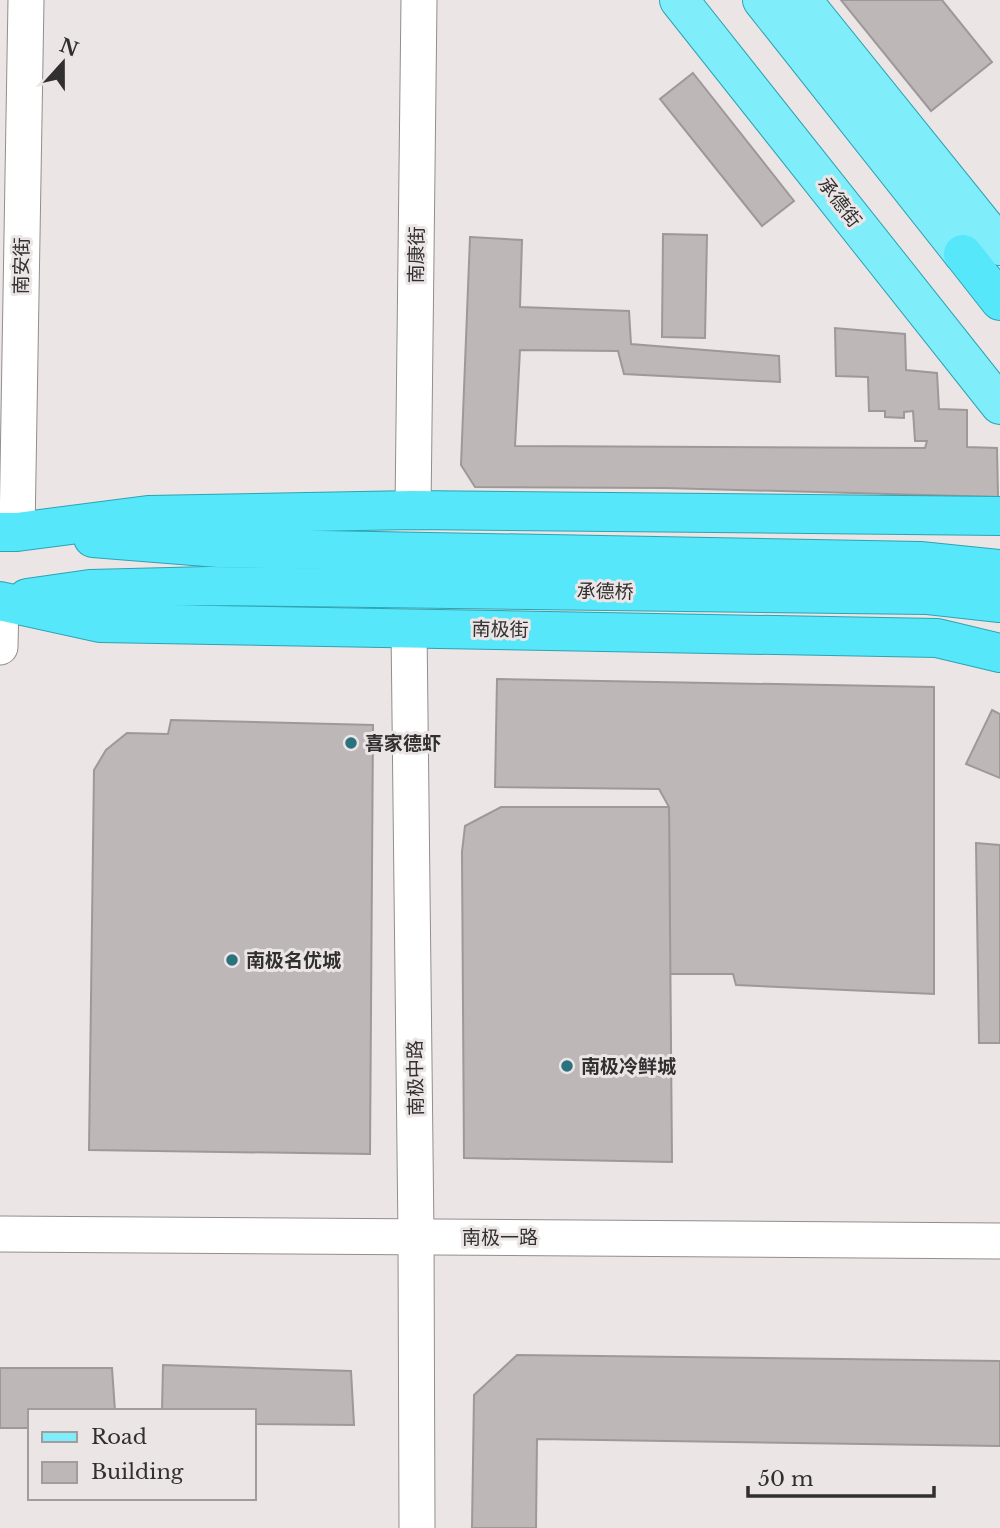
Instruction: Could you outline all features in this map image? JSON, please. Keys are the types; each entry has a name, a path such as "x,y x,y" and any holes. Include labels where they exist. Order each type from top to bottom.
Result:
{"highway":[{"path":"963,254 1000,301"},
{"path":"8,532 148,515 413,510 1000,516"},
{"name":"承德桥","path":"8,532 219,548 920,561 1000,569"},
{"name":"承德桥","path":"0,601 90,589 209,586 928,595 1000,603"},
{"name":"南极街","path":"0,601 100,623 937,638 1000,653"}],"main road":[{"name":"承德街","path":"680,0 1000,405"},
{"path":"762,0 963,254"},
{"path":"802,0 1000,246"}],"street":[{"name":"南安街","path":"8,532 26,0"},
{"name":"南康街","path":"413,510 419,0"},
{"path":"0,601 0,647"},
{"name":"南极中路","path":"409,628 417,1528"},
{"name":"南极一路","path":"0,1234 1000,1241"}],"building":[{"path":"841,0 942,0 992,62 931,111"},
{"path":"693,73 794,201 762,226 660,99"},
{"path":"663,234 707,235 705,338 662,337"},
{"path":"470,237 522,240 520,307 629,311 631,344 779,356 780,382 624,374 618,351 520,350 515,446 925,448 927,441 915,441 913,411 904,412 904,418 885,417 885,411 869,411 868,377 836,376 835,328 905,334 906,370 937,373 939,409 967,410 967,447 997,448 998,497 665,488 475,487 461,465"},
{"path":"497,679 934,687 934,994 736,985 733,974 670,974 669,807 659,789 495,787"},
{"path":"992,710 1000,714 1000,778 966,764"},
{"name":"南极名优城","path":"171,720 373,725 370,1154 89,1150 94,770 106,750 127,733 168,734"},
{"name":"南极冷鲜城","path":"501,807 669,807 672,1162 464,1158 462,852 465,826"},
{"path":"976,843 1000,845 1000,1043 979,1043"},
{"path":"517,1355 1000,1361 1000,1446 537,1439 536,1528 472,1528 474,1395"},
{"path":"163,1365 351,1371 354,1425 256,1424 256,1409 162,1409"},
{"path":"0,1368 112,1368 115,1409 28,1409 28,1428 0,1428"}],"place":[{"name":"喜家德虾","path":"351,743"},
{"name":"南极名优城","path":"232,960"},
{"name":"南极冷鲜城","path":"567,1066"}]}
